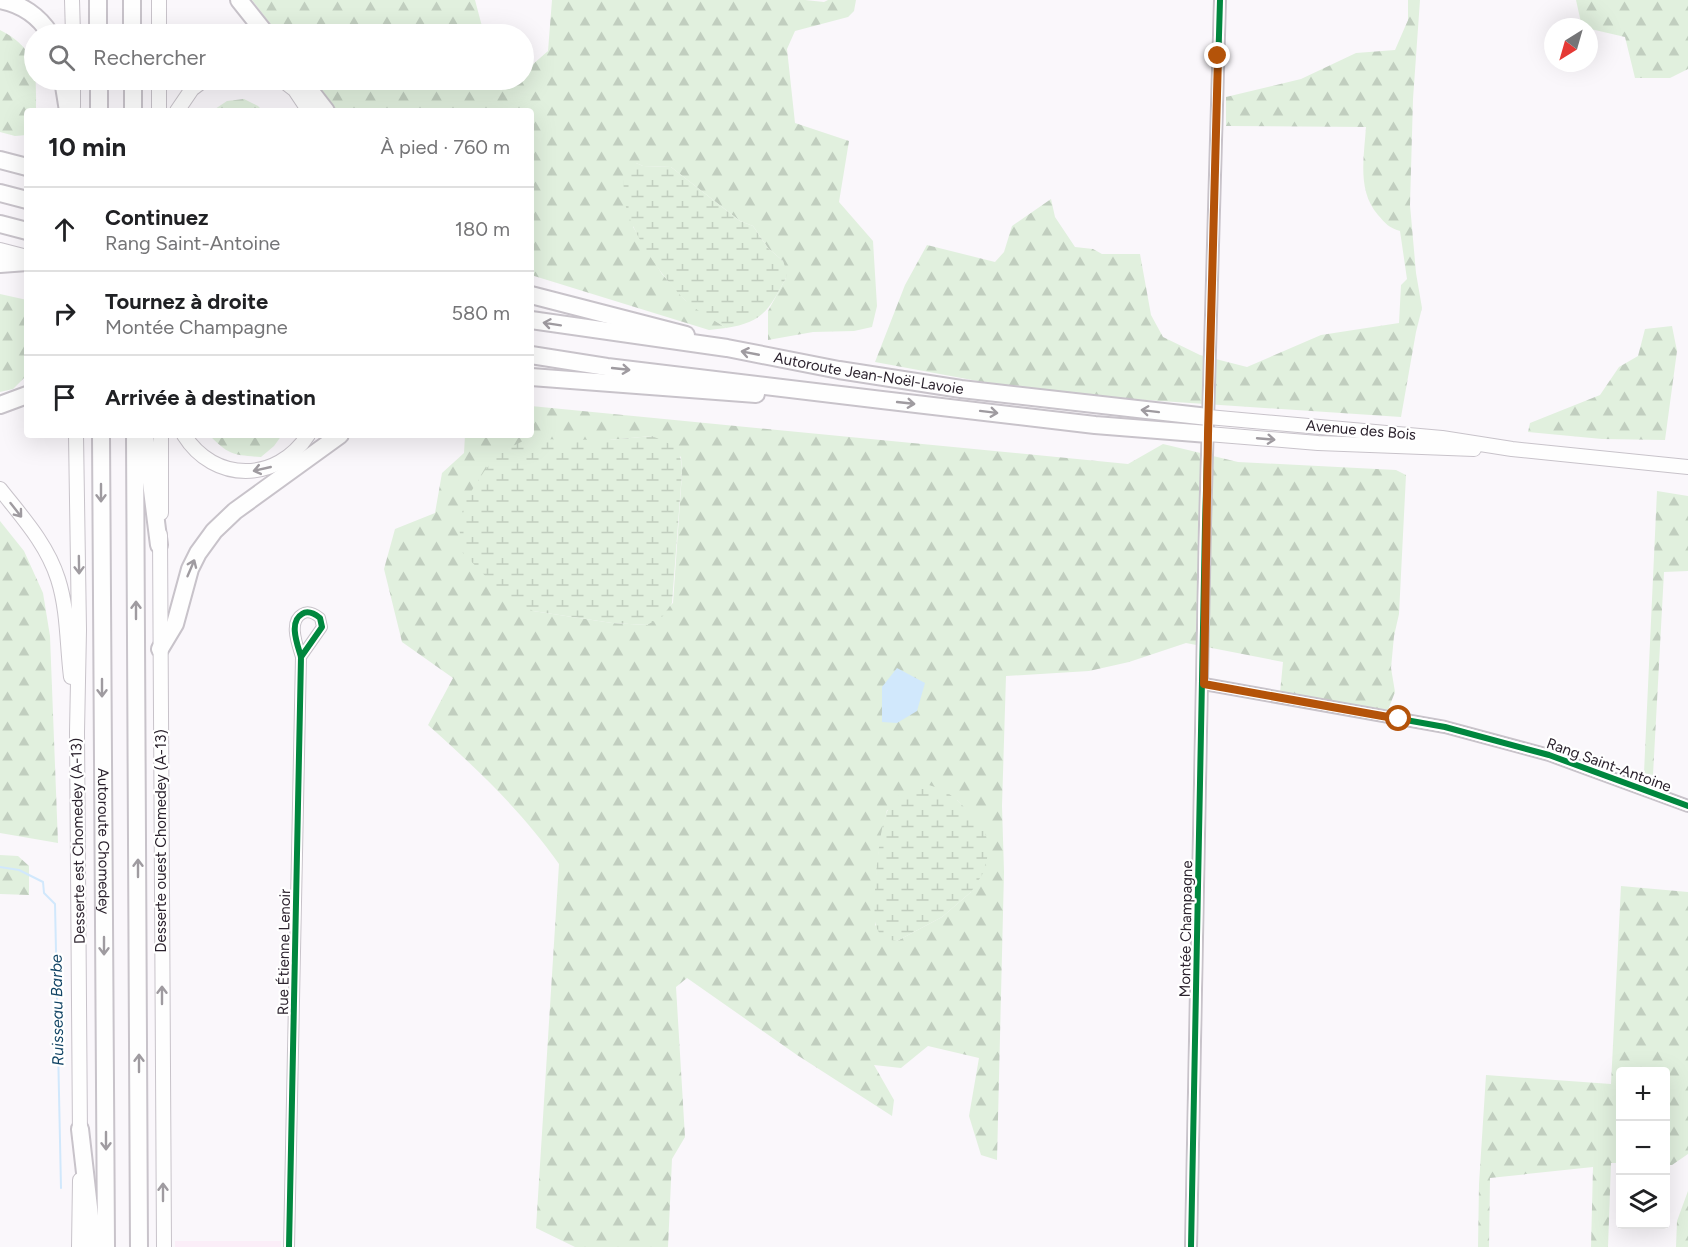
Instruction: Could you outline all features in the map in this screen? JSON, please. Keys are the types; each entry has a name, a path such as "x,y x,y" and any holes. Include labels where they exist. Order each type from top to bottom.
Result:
{"highway":[{"path":"0,0 16,4 31,13 41,24"},
{"path":"98,0 98,24"},
{"path":"132,0 132,24"},
{"path":"239,0 258,24"},
{"path":"65,90 68,108"},
{"path":"99,90 99,108"},
{"path":"133,90 133,108"},
{"path":"310,90 324,108"},
{"path":"0,160 24,166"},
{"path":"0,193 24,199"},
{"path":"0,224 24,230"},
{"path":"0,264 24,262"},
{"path":"534,290 579,307"},
{"path":"534,296 727,348"},
{"name":"Autoroute Jean-Noël-Lavoie","path":"534,320 672,342 727,348 839,370 1208,426"},
{"name":"Autoroute Jean-Noël-Lavoie","path":"534,357 1095,425 1208,426"},
{"path":"534,377 742,394 882,400"},
{"path":"0,405 24,396"},
{"name":"Autoroute Chomedey","path":"101,438 106,1247"},
{"path":"135,438 139,1247"},
{"path":"145,438 159,545"},
{"path":"160,649 175,624 190,569 198,552 214,531 235,511 336,438"},
{"path":"80,1129 92,1247"}],"main road":[{"path":"72,0 73,24"},
{"path":"159,0 159,24"},
{"path":"73,90 73,108"},
{"path":"159,90 159,108"},
{"path":"179,108 191,90"},
{"path":"295,90 307,108"},
{"path":"0,250 24,256"},
{"name":"Avenue des Bois","path":"1208,426 1299,442 1442,450 1512,449 1688,465"},
{"name":"Desserte est Chomedey (A-13)","path":"76,438 79,619 77,732 79,1247"},
{"name":"Desserte ouest Chomedey (A-13)","path":"161,438 159,545 164,1247"},
{"path":"186,438 199,454 211,462 232,470 245,471 266,469 285,460 297,450 306,438"},
{"path":"0,489 41,542 58,578 64,605 77,732"}],"street":[{"name":"Montée Champagne","path":"1191,1247 1208,426 1220,0"},
{"name":"Rue Étienne Lenoir","path":"289,1247 301,657"},
{"name":"Rang Saint-Antoine","path":"1204,684 1445,727 1549,755 1688,806"}],"shaded area":[{"path":"175,1241 281,1241 281,1247 175,1247"}],"green space":[{"path":"252,0 475,0 481,24 270,24"},
{"path":"552,0 805,0 824,2 856,0 854,11 848,17 795,31 787,49 795,123 849,141 839,202 873,241 877,306 872,327 854,331 813,332 768,340 768,311 786,278 783,261 768,248 753,226 740,221 671,167 643,166 636,163 633,227 662,274 685,300 726,328 709,330 534,276 534,108 335,108 321,90 534,90 534,63 548,51"},
{"path":"1408,0 1420,0 1413,99 1410,205 1416,273 1422,308 1401,417 1042,393 875,362 905,285 927,245 995,262 1004,252 1012,226 1051,199 1055,217 1075,247 1093,249 1102,254 1140,254 1151,315 1163,337 1200,355 1247,367 1321,335 1399,323 1401,285 1407,279 1400,231 1390,227 1378,215 1367,195 1363,173 1366,127 1226,126 1226,97 1301,79 1356,53 1395,50 1408,20"},
{"path":"1576,0 1688,0 1688,69 1670,78 1635,78 1625,37 1598,31 1598,18 1580,18"},
{"path":"0,30 24,48 24,90 36,90 36,108 24,108 24,135 15,136 0,132"},
{"path":"244,99 260,108 216,108 227,101"},
{"path":"636,163 643,166 671,167 740,221 753,226 768,248 783,261 787,272 786,278 770,306 757,318 726,328 694,308 676,291 642,243 626,207 625,170"},
{"path":"0,294 24,299 24,378 13,389 0,392"},
{"path":"1672,326 1677,351 1665,440 1602,439 1528,432 1530,423 1600,395 1619,367 1638,356 1645,329"},
{"path":"534,406 1128,464 1163,444 1238,462 1396,470 1406,475 1399,614 1391,668 1395,692 1388,710 1280,693 1283,662 1186,643 1129,662 1089,671 1006,676 997,1160 981,1155 969,1116 979,1058 928,1046 901,1068 874,1065 894,1100 892,1116 797,1055 687,978 676,987 685,1137 672,1159 668,1247 575,1247 536,1228 559,864 529,825 497,790 428,725 453,678 402,642 384,569 395,529 435,513 442,473 464,453 465,438 534,438","holes":["652,436 681,457 682,473 673,603 647,625 612,623 533,611 609,440","957,800 970,814 971,892 942,917 897,941 875,925 877,867 887,810"]},
{"path":"652,436 675,448 680,457 682,472 672,603 663,616 647,625 612,623 533,611 497,588 462,552 459,525 465,501 485,470 501,452 527,439 609,440"},
{"path":"212,438 280,438 261,457 232,453"},
{"path":"1657,491 1688,496 1688,571 1664,572 1653,775 1644,773"},
{"path":"0,521 24,551 43,593 50,636 58,843 0,833"},
{"path":"926,784 944,790 984,827 988,845 987,859 982,875 971,892 942,917 897,941 883,939 875,922 875,898 879,846 885,817 900,794 914,786"},
{"path":"0,855 18,856 29,866 29,895 0,894"},
{"path":"1621,886 1688,892 1688,1154 1670,1165 1670,1067 1616,1067 1616,1163 1611,1163 1608,1247 1591,1247 1593,1167 1490,1178 1489,1247 1478,1247 1479,1184 1486,1075 1611,1084"},
{"path":"1688,1191 1688,1247 1676,1247 1677,1221"}],"water":[{"path":"897,668 925,683 917,711 897,723 882,722 882,687"}],"waterway":[{"name":"Ruisseau Barbe","path":"0,867 19,870 43,882 44,893 55,904 61,1188"}],"cycle path":[{"path":"1191,1247 1205,525 1220,0"},
{"path":"289,1247 301,657 295,628 298,618 309,612 320,618 322,627 301,657"},
{"path":"1204,684 1445,727 1549,755 1688,806"}],"route":[{"path":"1218,56 1203,636 1204,684 1399,719"}]}
